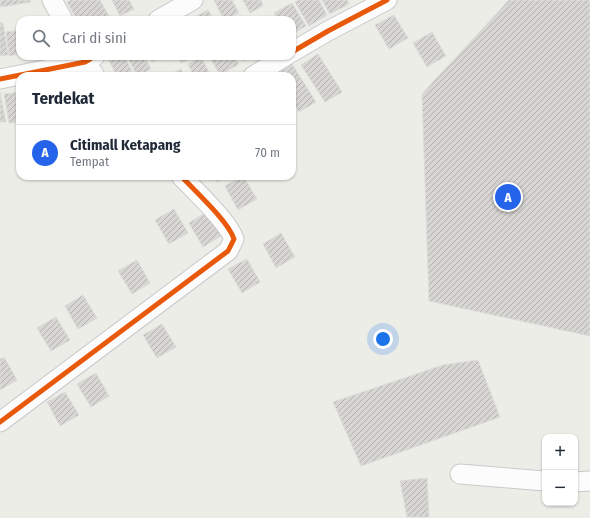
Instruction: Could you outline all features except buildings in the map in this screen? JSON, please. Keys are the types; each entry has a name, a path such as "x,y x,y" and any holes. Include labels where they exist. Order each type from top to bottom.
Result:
{"street":[{"path":"52,0 61,16"},
{"path":"165,16 193,0"},
{"path":"296,50 387,0"},
{"path":"260,72 279,60"},
{"path":"37,72 89,62"},
{"path":"0,79 16,76"},
{"path":"0,422 228,251 234,240 226,224 184,180"},
{"path":"460,474 542,481"},
{"path":"578,482 590,481"}],"cycle path":[{"path":"296,50 387,0"},
{"path":"35,72 85,62 88,60"},
{"path":"0,79 16,76"},
{"path":"0,422 228,251 234,239 231,232 218,215 185,180"}],"place":[{"name":"Citimall Ketapang","path":"508,197"}]}
